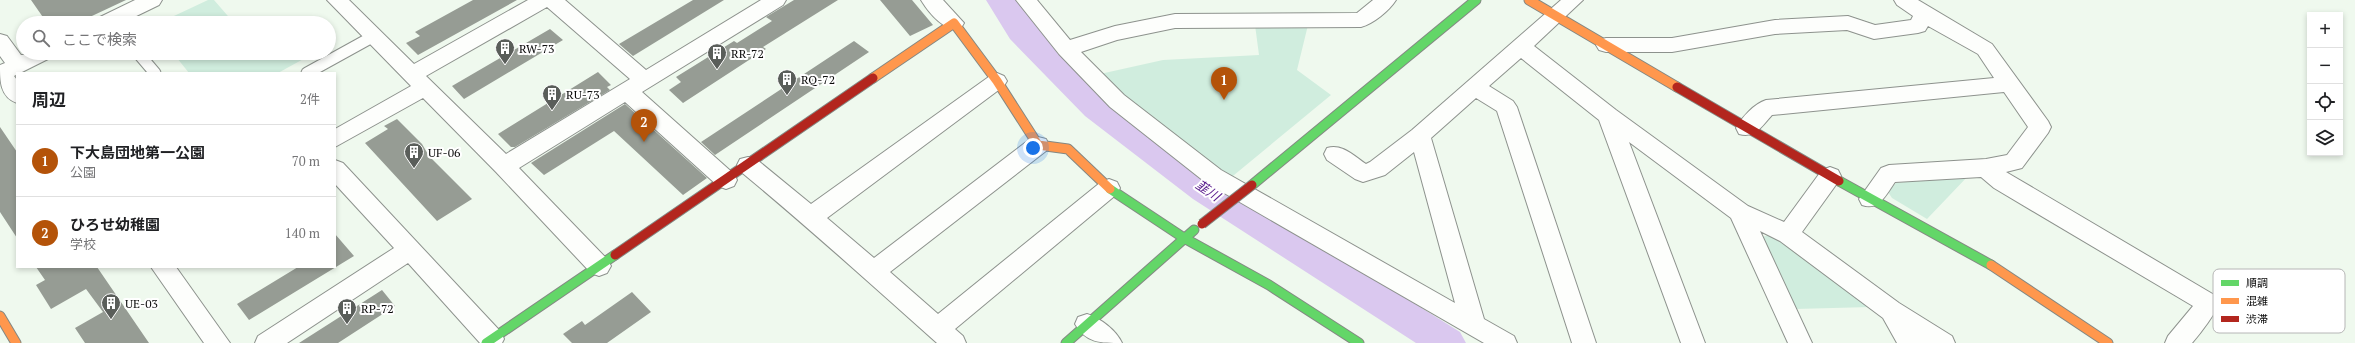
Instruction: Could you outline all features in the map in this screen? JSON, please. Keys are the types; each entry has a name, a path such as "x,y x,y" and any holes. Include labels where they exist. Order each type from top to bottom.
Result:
{"street":[{"path":"121,16 152,0"},
{"path":"337,0 504,166 599,266"},
{"path":"336,138 418,81 544,0"},
{"path":"552,0 726,180"},
{"path":"504,166 637,87 776,0"},
{"path":"931,0 954,24 997,81 1038,145"},
{"path":"1026,0 1066,48 1117,101 1213,176 1505,343"},
{"path":"1066,48 1115,33 1175,21 1361,20 1386,0"},
{"path":"1066,343 1184,238 1252,185 1476,0"},
{"path":"1530,0 1870,199 1999,269 2108,343"},
{"path":"1335,154 1363,172 1377,169 1420,136 1573,0"},
{"path":"1870,199 1889,174 1986,168 2014,162 2040,127 2008,84 1985,49 1924,14 1904,0"},
{"path":"1606,45 1672,45 1775,27 1848,23 1874,32 1918,26 1924,14"},
{"path":"336,169 410,250 489,341 748,166 954,24"},
{"path":"0,41 6,71 16,93"},
{"path":"1521,47 1608,116 1740,212 1788,234 1891,310 1944,343"},
{"path":"6,71 29,60"},
{"path":"810,217 997,81"},
{"path":"1747,128 1766,108 2008,84"},
{"path":"1475,87 1506,107 1584,343"},
{"path":"1608,116 1693,343"},
{"path":"1420,136 1474,326"},
{"path":"872,273 1038,145 1068,149 1109,188 1184,238 1269,286 1360,343"},
{"path":"748,166 810,217 872,273 946,336 1109,188"},
{"path":"1986,168 2002,182 2208,303 2201,315 2177,343"},
{"path":"1788,234 1830,176"},
{"path":"1740,212 1800,343"},
{"path":"267,343 410,250"},
{"path":"164,268 218,343"},
{"path":"1891,310 1908,343"},
{"path":"0,316 16,343"},
{"path":"1087,324 1110,343"}],"lane":[{"path":"336,57 374,36"},
{"path":"144,60 154,72"},
{"path":"309,72 331,60"}],"green space":[{"path":"208,0 214,0 228,16 174,16"},
{"path":"1255,25 1308,25 1297,70 1331,95 1228,180 1210,170 1100,74 1163,60 1259,55"},
{"path":"179,60 302,60 280,72 188,72"},
{"path":"1969,175 1927,219 1892,198 1888,192 1896,183"},
{"path":"1772,234 1871,307 1795,309 1759,238"}],"building":[{"path":"31,0 126,0 92,16 42,16"},
{"path":"473,0 517,0 418,55 406,43 420,36 415,32"},
{"path":"693,0 724,0 633,56 619,44"},
{"path":"794,0 838,0 763,47 766,49 683,103 669,90 681,82 676,77 734,41 737,43 772,21 766,17"},
{"path":"880,0 912,0 933,25 910,36"},
{"name":"RW-73","path":"550,29 563,40 464,99 452,86"},
{"name":"RQ-72","path":"854,41 869,52 715,155 701,142"},
{"name":"RU-73","path":"598,72 611,85 607,87 610,90 515,147 511,147 498,134"},
{"path":"625,104 707,178 683,195 614,131 544,175 531,163"},
{"name":"UF-06","path":"397,119 422,144 429,156 472,199 437,221 365,143 388,129 384,126"},
{"path":"0,127 16,151 16,236 0,212"},
{"path":"336,235 354,256 336,267"},
{"path":"37,268 98,268 149,343 85,343 75,328 103,312 86,289 51,309 36,285 45,280"},
{"path":"296,268 334,268 249,320 237,304"},
{"name":"RP-72","path":"382,290 395,306 338,343 299,343"},
{"path":"632,292 651,312 607,343 572,343 563,334 582,321 585,325"}],"waterway":[{"name":"韮川","path":"1001,0 1021,31 1097,107 1205,189 1447,343"}],"traffic: fast":[{"path":"1252,185 1476,0"},
{"path":"1839,181 1991,265"},
{"path":"1110,189 1184,238 1269,285 1359,343"},
{"path":"1066,343 1194,230"},
{"path":"486,343 615,255"}],"traffic: slow":[{"path":"1529,0 1677,87"},
{"path":"873,78 954,23 997,81 1038,145 1068,149 1110,189"},
{"path":"1991,265 2108,343"},
{"path":"0,316 16,343"}],"traffic: jam":[{"path":"615,255 873,78"},
{"path":"1677,87 1839,181"},
{"path":"1202,224 1252,185"}],"place":[{"name":"RW-73","path":"505,65"},
{"name":"RR-72","path":"717,70"},
{"name":"RQ-72","path":"787,96"},
{"name":"下大島団地第一公園","path":"1224,100"},
{"name":"RU-73","path":"552,111"},
{"name":"ひろせ幼稚園","path":"644,142"},
{"name":"UF-06","path":"414,169"},
{"name":"UE-03","path":"111,320"},
{"name":"RP-72","path":"347,325"}]}
